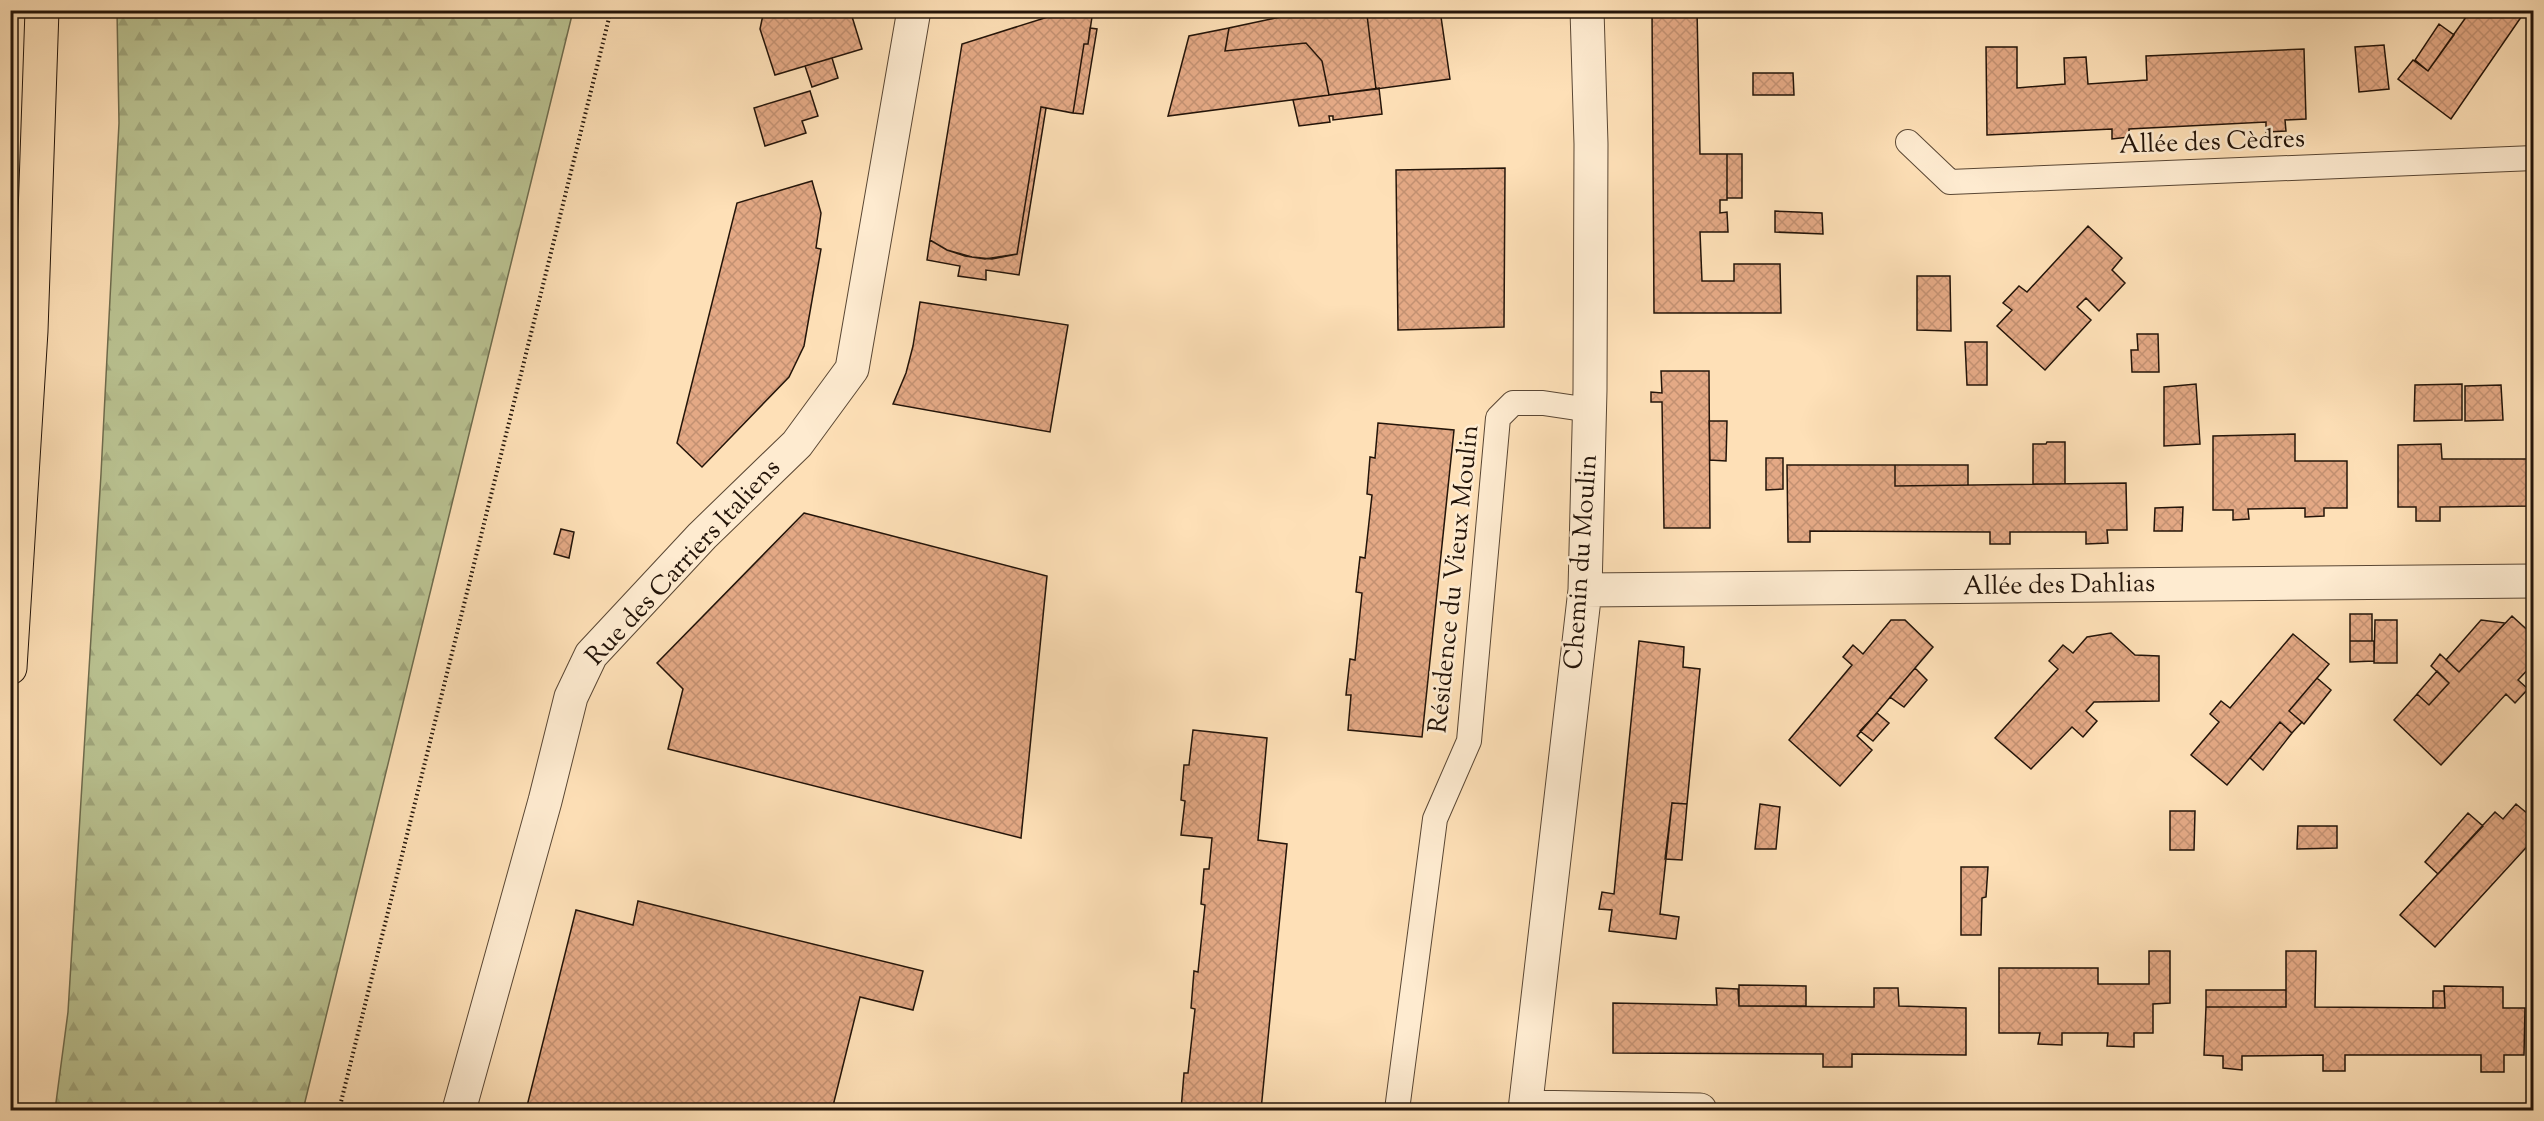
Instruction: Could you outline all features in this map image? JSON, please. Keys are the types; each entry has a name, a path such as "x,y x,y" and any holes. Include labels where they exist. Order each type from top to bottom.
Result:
{"highway":[{"path":"10,668 31,331 42,10"}],"street":[{"name":"Rue des Carriers Italiens","path":"459,1110 545,801 571,697 591,655 702,536 797,444 852,369 914,10"},
{"name":"Chemin du Moulin","path":"1525,1109 1585,590 1590,410 1591,144 1587,10"},
{"name":"Allée des Dahlias","path":"1585,590 2534,581"},
{"path":"1525,1109 1700,1110"}],"lane":[{"name":"Allée des Cèdres","path":"1908,142 1950,182 2534,158"},
{"name":"Résidence du Vieux Moulin","path":"1397,1110 1435,819 1469,741 1498,418 1513,403 1543,403 1590,410"}],"path":[{"path":"339,1110 611,10"}],"green space":[{"path":"117,11 573,11 303,1110 55,1110 68,1012 101,474 119,123"}],"building":[{"path":"764,10 850,10 862,49 775,75 760,29"},
{"path":"1070,10 1093,10 1088,44 1084,44 1073,113 1041,107 1017,254 985,259 947,250 930,240 962,44"},
{"path":"1313,10 1371,10 1372,15 1367,15 1376,89 1329,95 1322,61 1306,43 1225,51 1229,28"},
{"path":"1404,10 1440,10 1450,79 1376,89 1367,15"},
{"path":"1652,10 1697,10 1700,154 1727,154 1727,200 1720,200 1720,213 1727,212 1728,232 1700,232 1702,281 1734,281 1734,264 1780,264 1781,313 1654,313"},
{"path":"2471,10 2526,10 2451,119 2398,79 2413,60 2428,71"},
{"path":"2439,24 2454,35 2428,71 2415,60"},
{"path":"1090,28 1097,29 1083,114 1073,113 1084,44 1088,44"},
{"path":"1229,28 1225,51 1306,43 1322,61 1329,95 1168,116 1189,36"},
{"path":"2384,45 2389,89 2359,92 2355,47"},
{"path":"1986,47 2017,47 2017,88 2065,84 2064,58 2086,57 2088,84 2147,80 2146,56 2304,49 2306,119 2285,120 2286,131 2266,132 2266,122 2129,129 2129,137 2112,139 2112,129 1987,135"},
{"path":"832,58 838,78 812,87 805,66"},
{"path":"1753,73 1793,73 1794,95 1753,95"},
{"path":"1379,88 1382,114 1333,120 1333,116 1329,116 1330,122 1299,126 1293,100"},
{"path":"810,91 818,116 802,121 806,133 765,146 754,108"},
{"path":"1041,107 1046,108 1019,275 986,270 986,280 958,276 960,266 927,260 930,240 947,250 972,257 992,259 1017,254"},
{"path":"1727,154 1742,154 1742,198 1727,198"},
{"path":"1505,168 1504,327 1398,330 1396,170"},
{"path":"812,181 821,213 816,248 821,249 804,346 789,377 702,467 677,443 737,203"},
{"path":"1775,211 1822,213 1823,234 1775,232"},
{"path":"2088,226 2122,258 2112,270 2125,283 2099,311 2086,298 2077,307 2091,320 2045,370 1997,326 2012,310 2003,303 2019,286 2027,292"},
{"path":"1917,276 1950,276 1951,331 1917,330"},
{"path":"920,302 1068,325 1050,432 893,404 906,373"},
{"path":"2137,334 2158,334 2159,372 2132,372 2131,350 2138,350"},
{"path":"1965,342 1987,342 1987,385 1967,385"},
{"path":"1661,371 1709,371 1710,528 1664,528 1662,402 1651,402 1651,392 1662,393"},
{"path":"2196,384 2200,444 2164,446 2164,387"},
{"path":"2462,384 2462,420 2414,421 2415,385"},
{"path":"2501,385 2503,420 2465,421 2465,386"},
{"path":"1709,421 1727,421 1726,461 1710,460"},
{"path":"1378,423 1454,430 1422,737 1348,730 1351,695 1346,695 1350,659 1355,660 1362,593 1356,592 1360,557 1365,558 1372,495 1367,494 1370,457 1375,458"},
{"path":"2295,434 2295,461 2347,461 2347,508 2324,508 2324,516 2305,517 2305,508 2248,509 2249,519 2233,520 2233,510 2213,510 2213,436"},
{"path":"2047,442 2065,442 2065,484 2033,484 2033,444 2046,444"},
{"path":"2441,444 2442,459 2533,459 2533,506 2440,507 2440,521 2416,521 2416,507 2398,507 2398,445"},
{"path":"1766,458 1783,458 1783,489 1766,490"},
{"path":"1787,465 1895,465 1895,486 2126,483 2127,530 2107,530 2108,543 2086,544 2086,532 2010,532 2010,544 1990,544 1990,532 1810,531 1810,542 1788,542"},
{"path":"1895,465 1968,465 1968,485 1895,486"},
{"path":"2183,507 2182,531 2154,531 2155,508"},
{"path":"804,513 1047,576 1021,838 668,749 683,689 657,663"},
{"path":"561,529 574,532 569,558 554,554"},
{"path":"2350,614 2372,614 2372,641 2350,641"},
{"path":"2512,616 2534,636 2534,663 2518,680 2528,689 2515,703 2506,694 2441,765 2394,720 2417,694 2429,705 2449,683 2431,666 2440,654 2459,672"},
{"path":"1891,620 1905,620 1933,647 1857,736 1872,750 1840,786 1789,740 1852,665 1843,657 1853,645 1863,654"},
{"path":"2375,620 2397,620 2397,663 2374,663"},
{"path":"2481,620 2505,623 2459,672 2446,660"},
{"path":"2111,633 2135,655 2159,656 2159,701 2094,702 2086,711 2097,721 2083,737 2072,727 2031,769 1995,738 2058,669 2049,661 2063,645 2073,653 2087,637"},
{"path":"2293,634 2329,664 2289,711 2302,722 2292,733 2280,722 2227,785 2191,755 2219,722 2210,714 2221,701 2230,708"},
{"path":"1639,641 1684,647 1683,667 1700,669 1687,804 1672,803 1660,914 1679,917 1676,939 1609,931 1612,910 1599,909 1602,892 1614,894"},
{"path":"2350,641 2374,641 2374,661 2350,662"},
{"path":"1915,668 1927,680 1904,707 1890,697"},
{"path":"2437,671 2449,683 2429,705 2417,694"},
{"path":"2317,678 2331,690 2304,724 2289,711"},
{"path":"1877,713 1889,723 1873,741 1860,731"},
{"path":"2280,722 2292,733 2263,770 2250,758"},
{"path":"1193,730 1267,738 1258,840 1287,844 1261,1110 1181,1110 1184,1073 1188,1073 1195,1009 1191,1008 1194,971 1198,972 1205,905 1201,904 1204,869 1209,869 1212,838 1181,835 1185,801 1181,800 1184,765 1189,765"},
{"path":"1672,803 1687,804 1682,860 1665,859"},
{"path":"1760,804 1780,807 1776,849 1755,849"},
{"path":"2516,804 2534,819 2534,839 2435,947 2400,915 2495,812 2503,819"},
{"path":"2170,811 2195,811 2194,850 2170,850"},
{"path":"2468,813 2483,826 2438,874 2425,862"},
{"path":"2298,826 2337,826 2337,848 2297,849"},
{"path":"1961,867 1988,867 1986,897 1982,898 1981,935 1961,935"},
{"path":"638,901 923,971 913,1010 860,997 832,1110 526,1110 576,910 633,925"},
{"path":"2149,951 2170,951 2170,1003 2153,1004 2153,1033 2134,1033 2134,1047 2107,1046 2108,1033 2062,1033 2062,1045 2038,1044 2040,1033 1999,1033 1999,968 2098,968 2098,984 2149,984"},
{"path":"2286,951 2316,951 2315,1007 2445,1008 2444,986 2503,987 2503,1008 2525,1008 2524,1055 2504,1055 2504,1072 2481,1072 2481,1055 2345,1055 2345,1071 2323,1071 2323,1055 2242,1056 2242,1070 2223,1068 2223,1056 2204,1055 2206,1007 2286,1007"},
{"path":"1739,985 1806,986 1806,1006 1739,1006"},
{"path":"1716,988 1738,989 1739,1006 1874,1007 1874,988 1898,988 1899,1006 1966,1008 1966,1055 1852,1054 1852,1067 1823,1067 1823,1054 1613,1053 1613,1003 1717,1005"},
{"path":"2206,990 2286,990 2286,1007 2206,1007"},
{"path":"2433,991 2444,991 2445,1008 2433,1008"}]}
